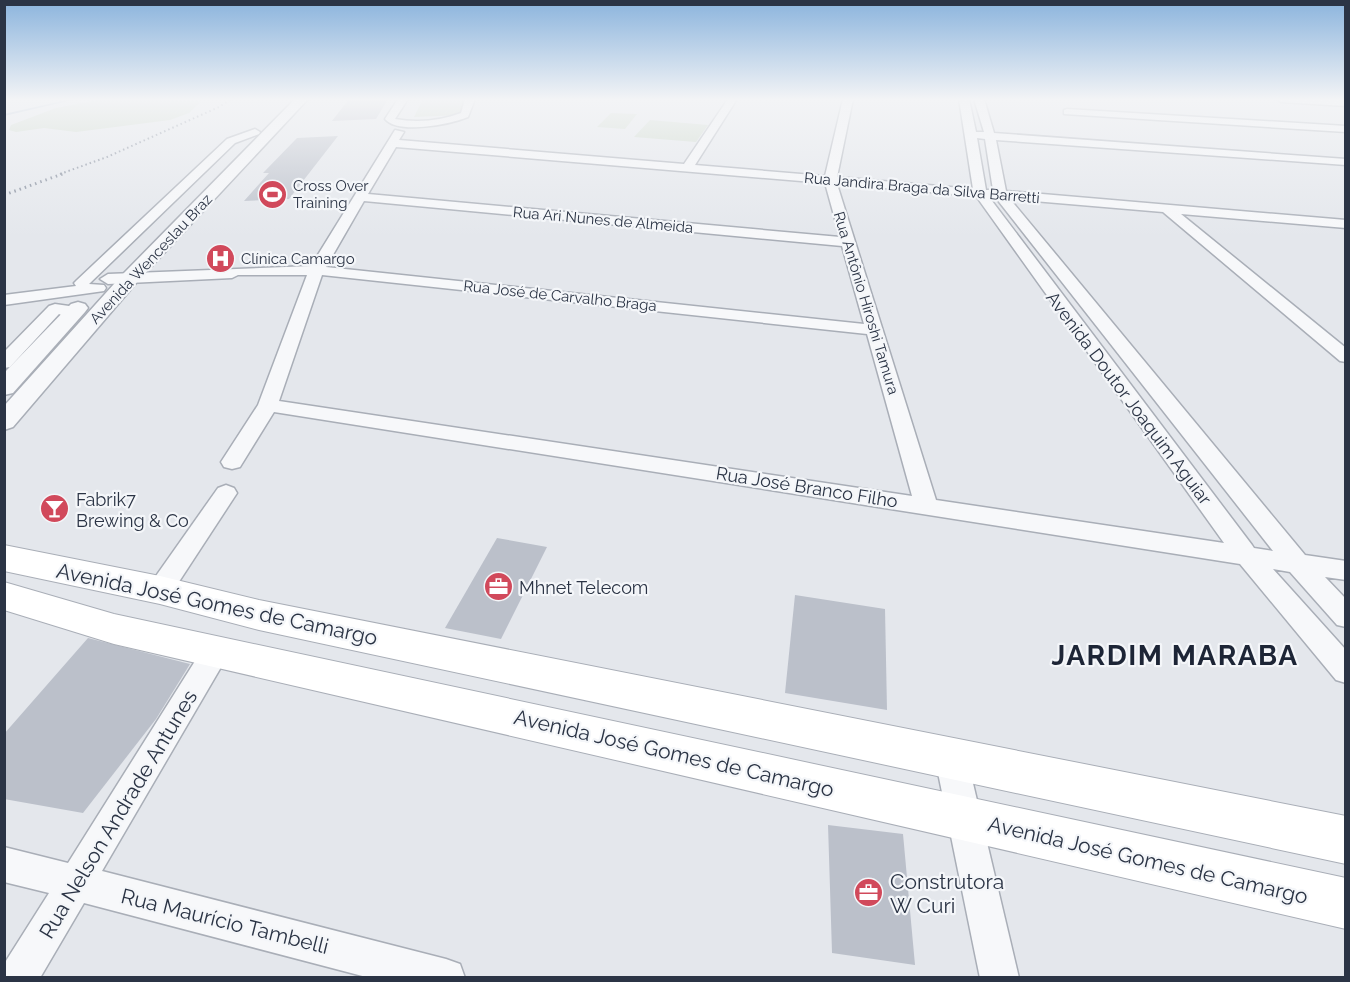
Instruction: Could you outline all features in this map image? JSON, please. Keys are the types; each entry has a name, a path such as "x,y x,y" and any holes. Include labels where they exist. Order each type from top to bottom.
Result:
{"main road":[{"name":"Avenida José Gomes de Camargo","path":"4,558 160,590 259,615 1346,840"},
{"name":"Avenida José Gomes de Camargo","path":"4,596 114,628 1346,904"}],"street":[{"path":"107,279 228,145"},
{"name":"Avenida Wenceslau Braz","path":"4,388 107,279 242,145"},
{"name":"Avenida Wenceslau Braz","path":"4,422 107,279 248,145"},
{"name":"Rua Jandira Braga da Silva Barretti","path":"360,197 390,145"},
{"name":"Rua Jandira Braga da Silva Barretti","path":"469,145 687,168 1346,224"},
{"path":"687,168 702,145"},
{"name":"Rua Antônio Hiroshi Tamura","path":"838,145 830,180 926,505"},
{"name":"Avenida Doutor Joaquim Aguiar","path":"981,145 980,193 993,214 1247,555 1346,671"},
{"name":"Avenida Doutor Joaquim Aguiar","path":"984,145 1000,195 1296,563 1346,617"},
{"path":"1105,145 1346,162"},
{"path":"232,462 268,405 316,270 360,197"},
{"name":"Rua Ari Nunes de Almeida","path":"360,197 847,242"},
{"path":"1167,209 1346,357"},
{"name":"Rua José de Carvalho Braga","path":"44,303 107,279 316,270 875,330"},
{"path":"4,300 44,303 70,309 72,315"},
{"path":"4,363 44,303"},
{"name":"Rua José Branco Filho","path":"268,405 1346,571"},
{"path":"160,590 226,493"},
{"name":"Rua Nelson Andrade Antunes","path":"18,978 217,650"},
{"path":"951,758 1000,978"},
{"name":"Rua Maurício Tambelli","path":"4,864 446,978"}],"building":[{"path":"290,145 331,145 289,199 244,201 269,173 263,173"},
{"name":"Mhnet Telecom","path":"497,538 547,547 501,639 445,628"},
{"path":"795,595 885,609 887,710 785,693"},
{"path":"88,638 190,664 156,719 83,813 4,799 4,734"},
{"name":"Construtora W Curi","path":"828,825 903,834 915,965 832,953"}],"railway":[{"path":"60,174 134,145"},
{"path":"4,195 65,173"}],"place":[{"name":"Cross Over Training","path":"272,195"},
{"name":"Clínica Camargo","path":"220,259"},
{"name":"Fabrik7 Brewing & Co","path":"55,509"},
{"name":"Mhnet Telecom","path":"498,587"},
{"name":"Construtora W Curi","path":"869,893"}],"district":[{"name":"JARDIM MARABA","path":"1175,655"}]}
